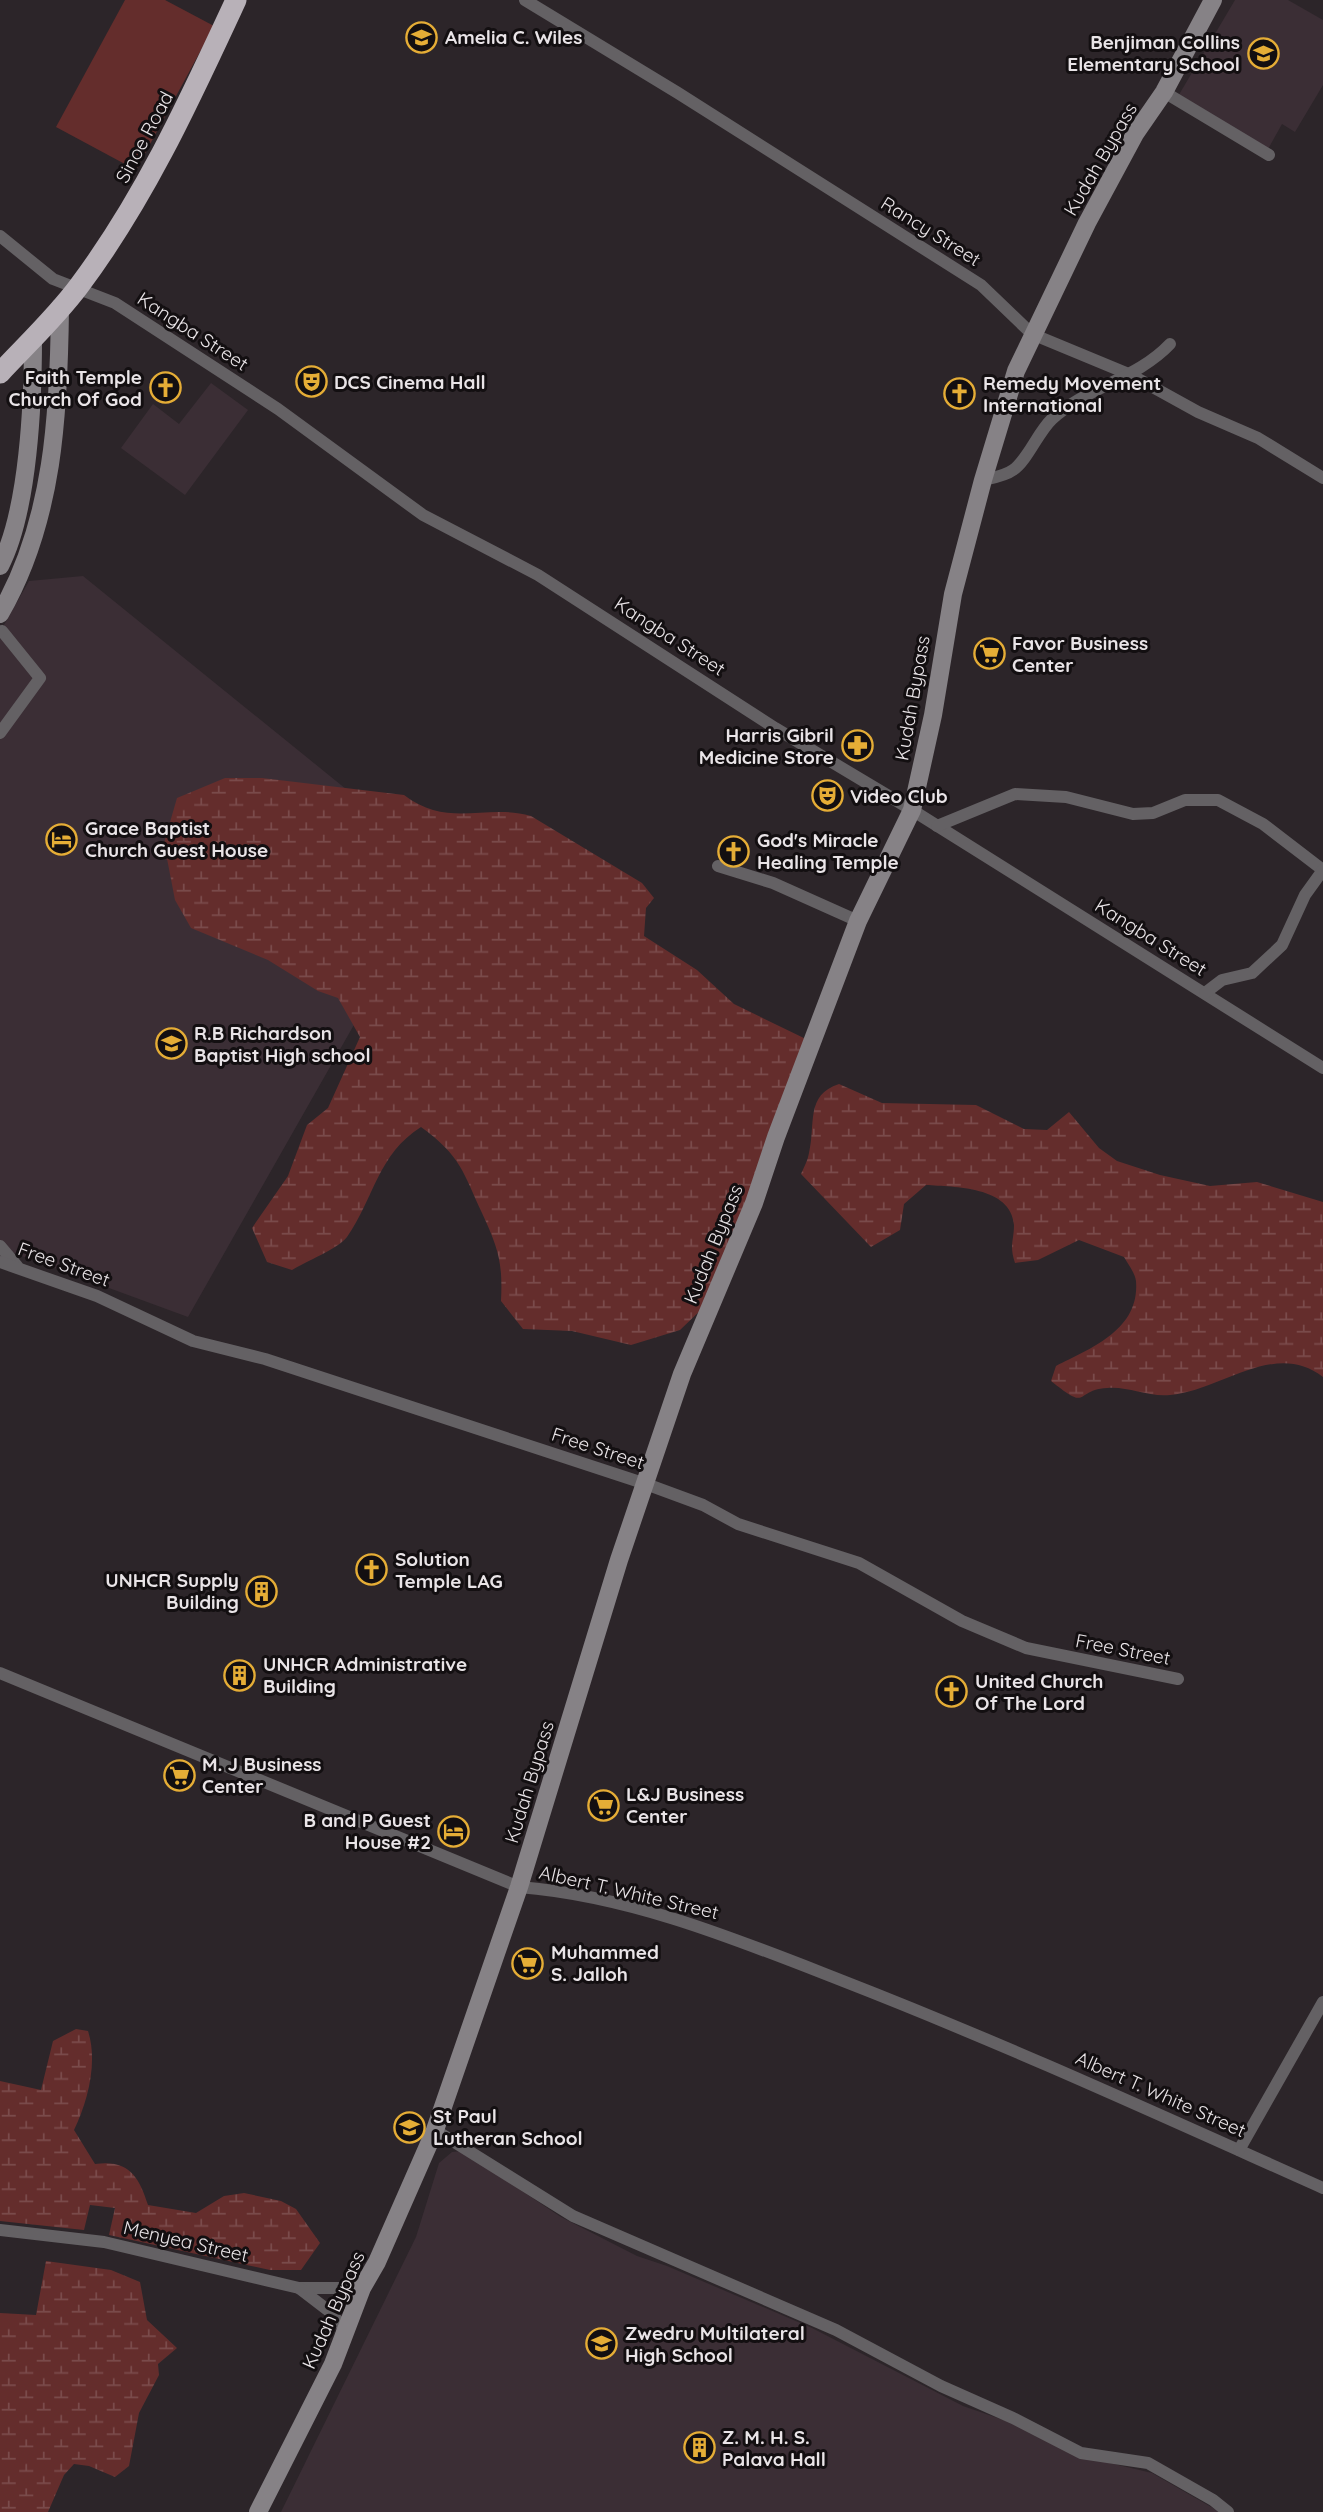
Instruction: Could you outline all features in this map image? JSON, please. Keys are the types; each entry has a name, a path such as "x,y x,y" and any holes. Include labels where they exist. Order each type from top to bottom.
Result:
{"highway":[{"name":"Sinoe Road","path":"0,373 78,288 135,203 175,131 236,0"}],"street":[{"name":"Rancy Street","path":"525,0 688,99 981,285 1031,334 1132,375 1198,412 1258,438 1323,478"},
{"name":"Kudah Bypass","path":"258,2512 333,2364 362,2288 377,2262 435,2130 519,1887 619,1560 682,1374 754,1203 776,1137 858,921 912,810 933,715 953,594 982,480 1016,370 1031,334 1135,134 1164,92 1213,0"},
{"path":"1164,92 1269,155"},
{"name":"Kangba Street","path":"0,236 52,279 115,303 278,409 423,515 538,575 656,648 775,728 912,810 1323,1068"},
{"path":"0,733 40,678 1,622 40,520 58,399 60,307"},
{"path":"0,566 17,512 28,442 33,395 33,338"},
{"path":"982,480 1015,470 1052,420 1132,375 1158,357 1170,344"},
{"path":"937,826 1015,794 1066,797 1133,814 1153,813 1185,800 1218,800 1263,824 1323,870 1305,894 1282,945 1252,972 1222,980 1205,993"},
{"path":"718,866 774,883 858,921"},
{"path":"0,1246 17,1266"},
{"name":"Free Street","path":"0,1262 97,1296 193,1341 265,1359 646,1484 703,1505 738,1524 859,1563 962,1621 1026,1648 1178,1679"},
{"name":"Albert T. White Street","path":"0,1673 519,1887 551,1889 700,1925 974,2032 1323,2188"},
{"path":"1238,2150 1323,2002"},
{"path":"435,2130 573,2216 836,2330 941,2386 1082,2453 1148,2463 1213,2500 1228,2512"},
{"name":"Menyea Street","path":"0,2230 104,2242 299,2288 362,2288"},
{"path":"299,2288 329,2311 344,2328 333,2364"}],"shaded area":[{"name":"Benjiman Collins Elementary School","path":"1235,0 1288,0 1323,20 1323,85 1295,132 1282,124 1267,151 1177,98"},
{"path":"211,383 248,410 185,495 121,448 153,404 179,424"},
{"name":"R.B Richardson Baptist High school","path":"83,576 383,819 447,861 188,1317 0,1248 0,632 29,581"},
{"name":"Zwedru Multilateral High School","path":"462,2151 561,2217 637,2256 667,2266 812,2328 963,2406 1015,2424 1093,2459 1152,2473 1220,2512 281,2512 416,2237 439,2163 452,2152"}],"green space":[{"path":"125,0 165,0 214,26 136,170 56,127"},
{"path":"225,778 262,778 404,795 436,811 452,813 498,812 531,816 642,883 654,898 646,908 644,936 697,970 734,1004 810,1041 704,1307 680,1330 631,1345 572,1331 523,1329 501,1301 500,1265 496,1246 465,1175 445,1147 421,1127 395,1150 386,1163 356,1222 343,1241 292,1270 267,1262 252,1228 288,1176 307,1125 328,1108 360,1037 338,998 318,991 268,960 191,928 175,900 164,843 177,798"},
{"path":"839,1084 882,1103 976,1105 1024,1129 1047,1130 1069,1112 1099,1148 1117,1161 1160,1175 1210,1186 1257,1182 1323,1202 1323,1377 1305,1367 1286,1363 1248,1370 1189,1392 1170,1395 1107,1388 1077,1398 1063,1391 1051,1381 1056,1366 1111,1335 1122,1325 1130,1312 1135,1298 1136,1281 1124,1257 1079,1240 1038,1260 1015,1263 1012,1247 1014,1225 1011,1212 1003,1203 979,1191 926,1185 904,1204 900,1230 871,1247 801,1174 811,1142 816,1103 828,1089"},
{"path":"76,2029 88,2031 92,2068 84,2107 74,2130 95,2164 116,2164 124,2167 136,2178 148,2205 196,2213 224,2196 244,2193 281,2201 296,2209 320,2243 301,2270 270,2270 109,2235 115,2208 90,2205 84,2230 0,2221 0,2081 41,2090 53,2041"},
{"path":"46,2261 111,2270 140,2282 147,2320 177,2348 158,2364 159,2375 139,2413 129,2466 115,2477 89,2466 74,2464 64,2475 48,2512 0,2512 0,2313 36,2315"}],"place":[{"name":"Amelia C. Wiles","path":"422,37"},
{"name":"Benjiman Collins Elementary School","path":"1263,53"},
{"name":"DCS Cinema Hall","path":"311,382"},
{"name":"Faith Temple Church Of God","path":"165,388"},
{"name":"Remedy Movement International","path":"960,394"},
{"name":"Favor Business Center","path":"989,654"},
{"name":"Harris Gibril Medicine Store","path":"857,746"},
{"name":"Video Club","path":"827,796"},
{"name":"Grace Baptist Church Guest House","path":"62,839"},
{"name":"God's Miracle Healing Temple","path":"734,851"},
{"name":"R.B Richardson Baptist High school","path":"171,1044"},
{"name":"Solution Temple LAG","path":"372,1570"},
{"name":"UNHCR Supply Building","path":"262,1591"},
{"name":"UNHCR Administrative Building","path":"240,1675"},
{"name":"United Church Of The Lord","path":"952,1692"},
{"name":"M. J Business Center","path":"179,1775"},
{"name":"L&J Business Center","path":"603,1805"},
{"name":"B and P Guest House #2","path":"454,1831"},
{"name":"Muhammed S. Jalloh","path":"528,1963"},
{"name":"St Paul Lutheran School","path":"410,2127"},
{"name":"Zwedru Multilateral High School","path":"602,2344"},
{"name":"Z. M. H. S. Palava Hall","path":"699,2448"}]}
